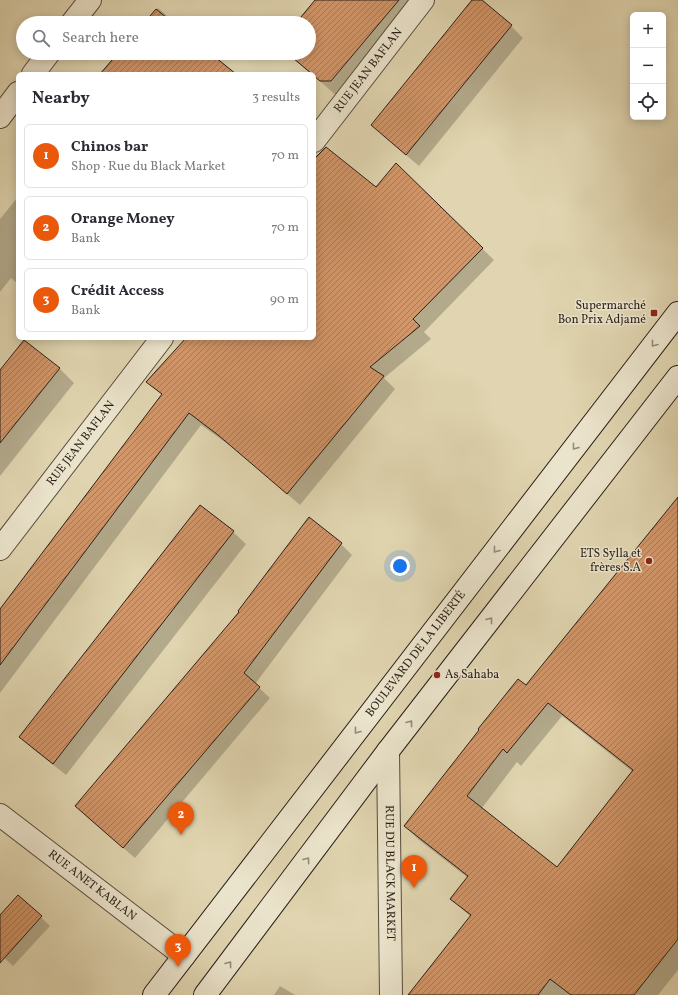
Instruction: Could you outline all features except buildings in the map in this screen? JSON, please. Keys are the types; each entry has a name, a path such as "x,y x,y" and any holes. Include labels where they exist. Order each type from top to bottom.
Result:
{"street":[{"path":"77,16 90,0"},
{"name":"RUE JEAN BAFLAN","path":"316,138 423,0"},
{"path":"35,72 44,60"},
{"path":"0,117 16,96"},
{"name":"BOULEVARD DE LA LIBERTÉ","path":"154,995 678,313"},
{"name":"RUE JEAN BAFLAN","path":"0,549 160,340"},
{"path":"205,995 388,751 678,377"},
{"name":"RUE DU BLACK MARKET","path":"388,751 391,995"},
{"name":"RUE ANET KABLAN","path":"0,815 184,956"}],"place":[{"name":"Supermarché Bon Prix Adjamé","path":"654,313"},
{"name":"ETS Sylla et frères S.A","path":"649,561"},
{"name":"As Sahaba","path":"437,675"},
{"name":"Orange Money","path":"181,835"},
{"name":"Chinos bar","path":"414,888"},
{"name":"Crédit Access","path":"178,967"}]}
